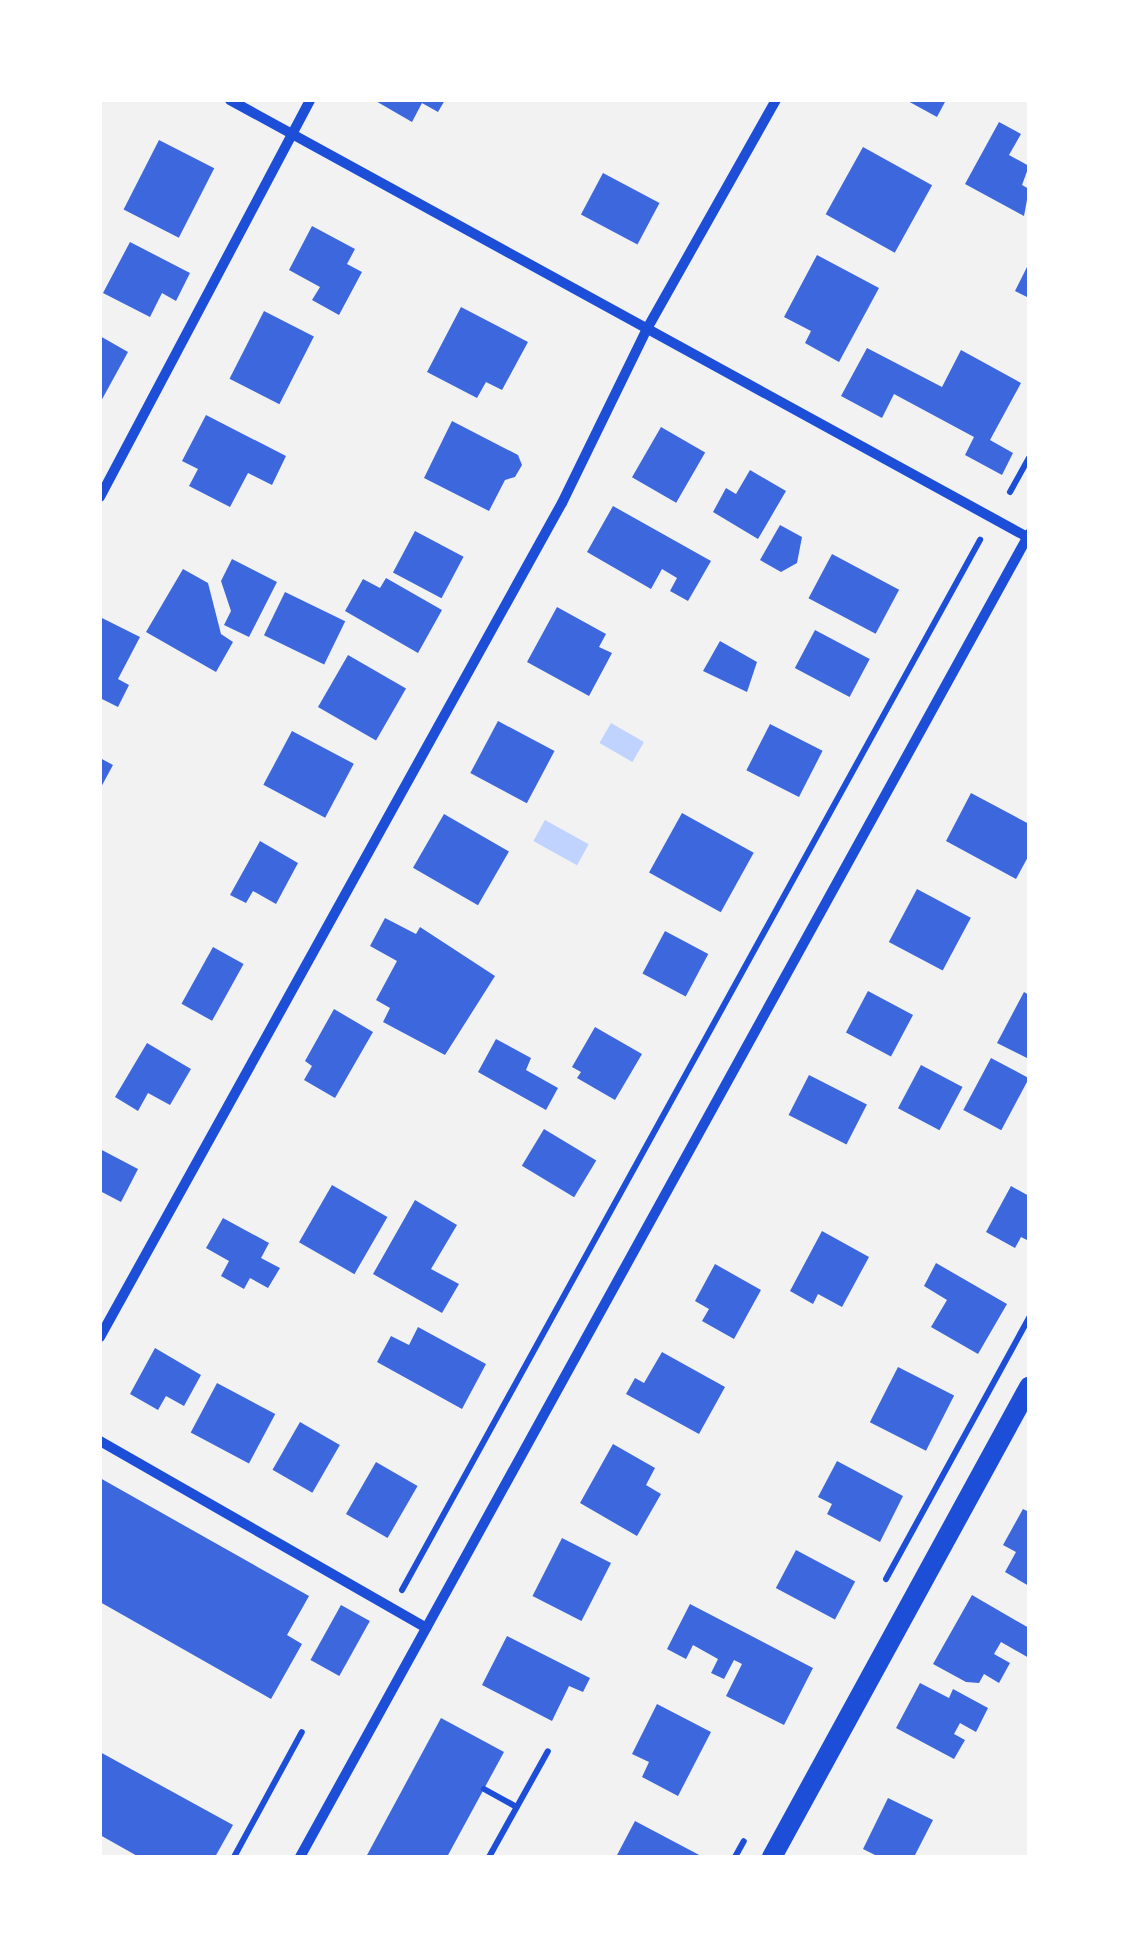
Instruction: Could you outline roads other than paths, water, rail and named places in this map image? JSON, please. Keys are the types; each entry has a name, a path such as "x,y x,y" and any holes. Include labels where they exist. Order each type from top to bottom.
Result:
{"main road":[{"path":"772,1857 1029,1387"}],"street":[{"path":"230,100 1028,537 300,1857"},
{"path":"100,497 310,100"},
{"path":"100,1337 562,503 648,327 776,100"},
{"path":"100,1441 426,1628"}],"water":[{"path":"611,723 644,742 632,762 600,743"},
{"path":"545,820 589,844 577,865 533,841"}]}
